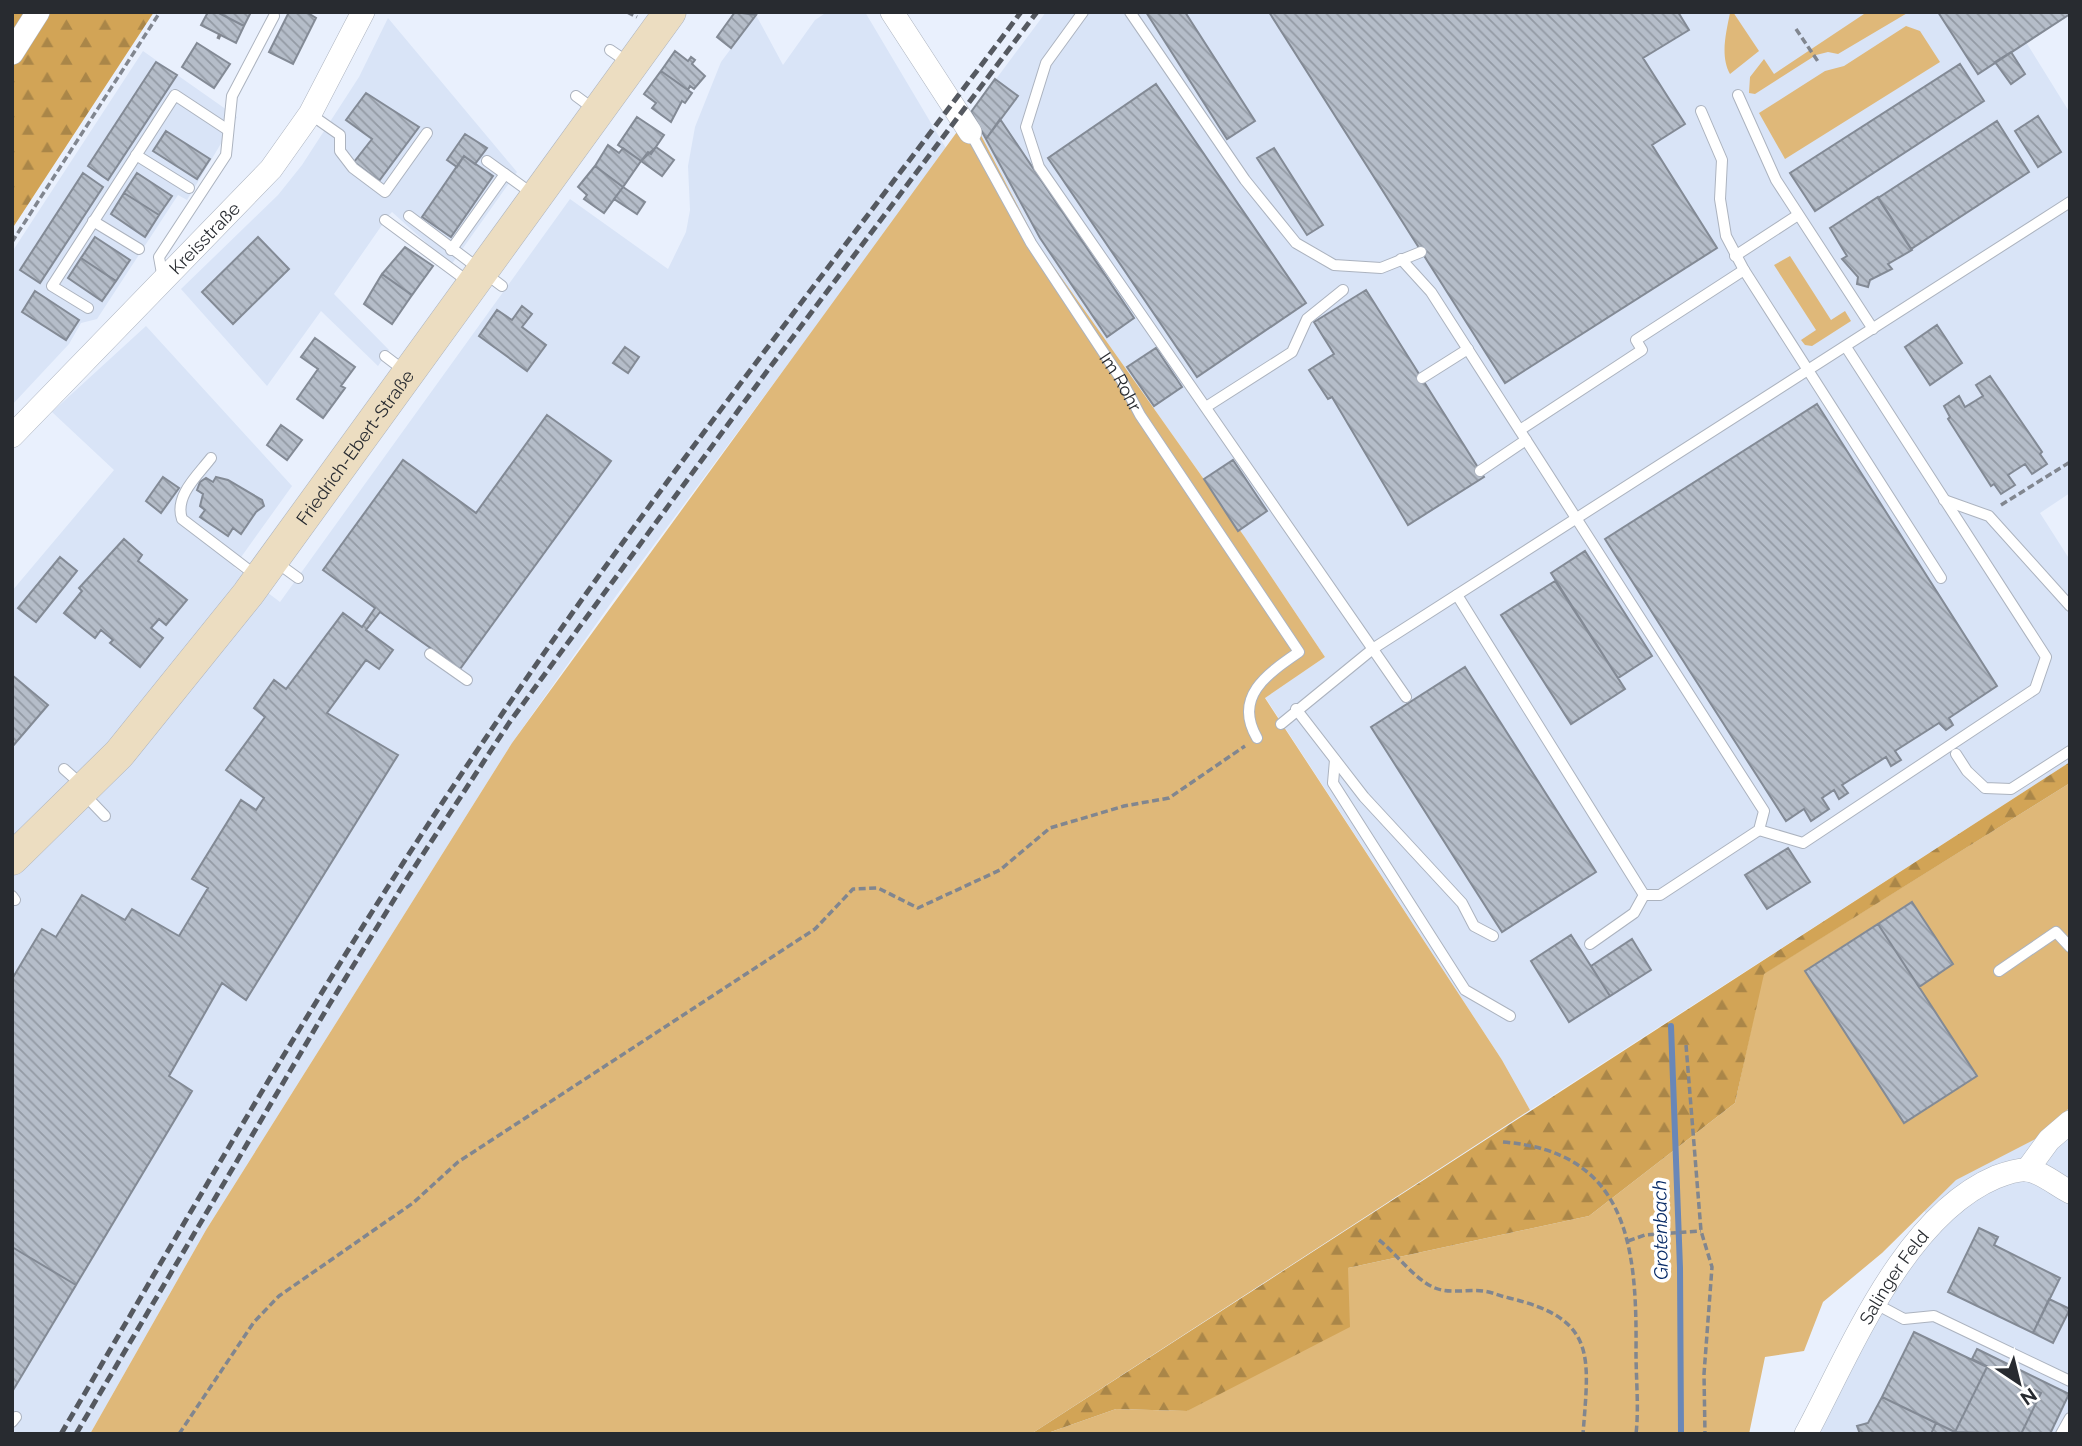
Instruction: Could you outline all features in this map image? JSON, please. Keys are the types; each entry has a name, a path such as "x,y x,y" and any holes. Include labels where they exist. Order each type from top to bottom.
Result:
{"street":[{"path":"12,53 38,12"},
{"name":"Kreisstraße","path":"12,436 271,169 310,114 363,12"},
{"name":"Friedrich-Ebert-Straße","path":"12,859 77,783 119,754 277,572 397,365 485,281 587,104 621,57 670,12"},
{"name":"Im Rohr","path":"900,15 971,132"},
{"path":"2070,1122 2049,1140 2027,1170 2070,1192"},
{"name":"Salinger Feld","path":"1806,1434 1876,1304 1906,1258 1939,1216 1976,1186 2002,1175 2027,1170"}],"lane":[{"path":"1083,12 1046,63 1026,127 1040,167 1406,697"},
{"path":"1130,12 1245,180 1296,243 1334,265 1381,268 1422,251"},
{"path":"163,279 159,257 226,155 232,96 274,16"},
{"path":"88,308 52,286 175,95 229,130"},
{"path":"1738,95 1776,180 1873,329"},
{"path":"1701,110 1722,160 1720,199 1726,236 1735,256 1941,578"},
{"path":"310,114 340,135 340,151 385,191 427,133"},
{"name":"Im Rohr","path":"971,132 1031,243 1121,379 1140,415 1299,652 1266,675 1247,706 1247,722 1256,738"},
{"path":"136,155 189,188"},
{"path":"487,161 536,196"},
{"path":"451,250 505,174"},
{"path":"1281,724 1296,709 1374,648 1811,371 2070,202"},
{"path":"1735,256 1798,215"},
{"path":"409,216 485,281"},
{"path":"385,220 485,281"},
{"path":"93,221 139,249"},
{"path":"1401,259 1432,292 1764,811 1759,830 1660,895 1644,895"},
{"path":"1520,430 1642,350 1636,340 1744,270"},
{"path":"1206,407 1292,352 1307,319 1343,290"},
{"path":"1759,830 1803,842 2035,689 2046,657 1846,347"},
{"path":"1422,378 1468,349"},
{"path":"1480,471 1527,440"},
{"path":"211,458 183,496 179,510 182,519 277,572"},
{"path":"1944,500 1989,516 2070,606"},
{"path":"1457,595 1644,895"},
{"path":"430,654 467,680"},
{"path":"1296,709 1364,797 1462,903 1474,926 1493,936"},
{"path":"1956,754 1967,771 1985,788 2011,789 2070,751"},
{"path":"1335,760 1333,783 1465,990 1510,1016"},
{"path":"77,783 105,816"},
{"path":"1590,944 1634,913 1644,895"},
{"path":"1999,971 2056,932 2070,947"},
{"path":"1876,1304 1905,1319 1934,1316 2070,1381"},
{"path":"2061,1434 2070,1418"}],"path":[{"path":"12,242 160,12"},
{"path":"1796,29 1819,63"},
{"path":"1989,516 2009,497 2070,462"},
{"path":"179,1434 254,1322 279,1296 413,1203 458,1162 815,929 853,889 878,888 918,908 1000,870 1049,828 1124,806 1169,798 1256,738"},
{"path":"1686,1045 1702,1231 1712,1267 1704,1374 1705,1434"},
{"path":"1503,1142 1531,1144 1561,1153 1582,1167 1606,1190 1617,1209 1628,1241 1636,1325 1636,1434"},
{"path":"1628,1241 1664,1233 1702,1231"},
{"path":"1379,1240 1434,1288 1484,1291 1525,1301 1556,1313 1569,1323 1582,1340 1586,1369 1583,1434"}],"shaded area":[{"path":"827,12 865,12 947,150 616,596 512,743 206,1230 90,1434 12,1434 12,591 114,470 52,412 146,326 292,486 234,567 280,602 570,199 668,269 686,232 690,210 688,166 695,127 721,62 756,15 783,65 815,20"},
{"path":"1046,12 2070,12 2026,42 2070,113 2070,493 2040,513 2070,560 2070,762 1530,1110 1502,1060 1265,697 1325,657 1244,536 1037,243 970,114"},
{"path":"1733,12 1759,51 1730,74 1725,60 1725,44 1730,13"},
{"path":"1867,12 1909,12 1838,54 1828,52 1816,55 1755,94 1749,93 1750,77 1764,59 1774,74"},
{"path":"388,18 517,172 451,265 392,212 389,215 334,294 389,350 378,366 321,311 267,386 181,289 278,195 302,165 359,77"},
{"path":"1906,26 1920,31 1940,62 1785,159 1759,113 1825,71 1844,66"},
{"path":"143,51 237,117 187,200 178,195 97,319 81,323 69,344 12,405 12,252"},
{"path":"970,114 1037,243 1244,536 1325,657 1265,698 1502,1060 1530,1110 1031,1434 90,1434 206,1230 512,743"},
{"path":"1790,256 1831,320 1845,311 1851,321 1812,346 1805,345 1801,340 1816,330 1774,265"},
{"path":"2070,783 2070,1434 1817,1434 1885,1303 1938,1231 1763,974"},
{"path":"2070,783 2070,1107 2043,1135 1956,1180 1882,1253 1823,1302 1804,1351 1765,1357 1749,1434 1045,1434 1116,1409 1187,1411 1348,1268 1589,1216 1735,1103 1763,974"}],"green space":[{"path":"12,12 154,12 12,229"},
{"path":"2070,762 2070,783 1764,974 1735,1103 1589,1216 1348,1268 1350,1327 1187,1411 1116,1409 1045,1434 1031,1434"}],"building":[{"path":"208,12 217,12 244,26 236,43 201,25"},
{"path":"217,12 251,12 244,26"},
{"path":"289,12 306,12 316,18 293,64 269,52"},
{"path":"735,12 756,15 731,48 717,37"},
{"path":"1146,12 1185,12 1255,121 1227,139"},
{"path":"1269,12 1678,12 1689,30 1643,58 1685,124 1652,145 1717,248 1505,383"},
{"path":"1938,12 2070,12 2070,14 1978,74"},
{"path":"197,43 230,64 214,88 182,67"},
{"path":"675,51 688,61 691,57 695,60 692,64 705,76 694,89 690,86 688,90 661,71"},
{"path":"2011,52 2025,74 2011,84 1995,62"},
{"path":"156,62 177,75 108,180 88,166"},
{"path":"1960,64 1984,101 1815,211 1790,173"},
{"path":"661,71 692,93 685,103 682,101 671,122 652,108 656,103 644,94"},
{"path":"995,79 1018,96 986,139 971,112"},
{"path":"1156,84 1306,303 1197,377 1048,158"},
{"path":"366,93 419,127 379,181 354,162 372,139 346,120"},
{"path":"2038,116 2061,152 2038,167 2015,131"},
{"path":"637,117 664,135 651,154 648,152 641,161 618,145"},
{"path":"1000,119 1134,318 1107,337 1040,238 986,139"},
{"path":"1997,121 2029,172 1911,249 1878,198"},
{"path":"166,131 210,159 197,179 153,151"},
{"path":"465,134 487,148 475,164 464,156 457,167 447,160"},
{"path":"608,145 619,153 623,148 641,161 623,187 595,166"},
{"path":"656,147 674,160 662,176 641,161"},
{"path":"1274,148 1323,225 1307,235 1257,158"},
{"path":"464,156 493,176 451,237 422,217"},
{"path":"595,166 623,187 604,213 584,199 587,195 578,187"},
{"path":"83,173 103,187 40,283 20,270"},
{"path":"137,173 172,196 159,215 124,193"},
{"path":"623,187 645,202 637,214 614,199"},
{"path":"124,193 159,215 145,237 111,214"},
{"path":"1878,197 1912,250 1888,264 1892,269 1870,280 1868,287 1857,284 1858,277 1842,259 1847,256 1830,228"},
{"path":"95,237 130,260 116,281 81,258"},
{"path":"258,237 289,269 233,324 202,292"},
{"path":"405,247 433,266 412,295 382,274"},
{"path":"81,258 116,281 102,301 68,278"},
{"path":"382,274 412,295 392,324 364,304"},
{"path":"1366,290 1484,477 1408,525 1332,397 1328,399 1309,370 1334,354 1314,322"},
{"path":"35,291 79,320 66,340 22,312"},
{"path":"522,306 532,314 522,327 546,345 527,371 479,336 497,310 512,320"},
{"path":"1937,325 1962,363 1930,385 1905,347"},
{"path":"315,338 355,367 341,386 345,388 323,418 297,399 318,369 301,357"},
{"path":"625,347 639,357 628,373 613,363"},
{"path":"1156,348 1182,387 1154,406 1127,367"},
{"path":"1990,376 2042,452 2040,454 2047,464 2032,474 2025,464 2008,475 2015,485 2001,494 1994,484 1991,486 1948,419 1950,417 1944,406 1959,396 1965,407 1983,396 1976,385"},
{"path":"1817,404 1997,686 1949,718 1953,725 1946,730 1939,723 1895,751 1901,760 1891,766 1886,757 1842,785 1848,793 1839,799 1834,790 1822,798 1829,809 1811,821 1804,809 1786,821 1605,539"},
{"path":"547,415 611,461 460,669 380,612 366,630 393,650 379,669 366,660 327,713 398,755 246,1000 222,983 169,1076 192,1091 76,1285 12,1247 12,979 42,929 56,937 82,895 125,920 132,909 179,936 208,888 192,879 241,800 256,810 264,798 226,770 265,717 254,708 274,680 286,689 343,613 362,627 375,608 323,570 403,460 476,513"},
{"path":"281,425 302,440 287,460 267,445"},
{"path":"1233,460 1267,511 1238,531 1204,479"},
{"path":"163,477 179,488 161,513 146,501"},
{"path":"216,477 228,480 262,500 264,506 256,512 241,534 233,528 228,536 200,517 205,510 200,506 203,494 197,490 200,482 206,478 213,482"},
{"path":"124,539 142,555 138,561 187,600 166,625 159,619 151,628 163,638 140,667 110,643 113,640 101,630 95,638 64,613 82,591 79,588"},
{"path":"1585,551 1652,656 1618,678 1551,573"},
{"path":"60,557 77,571 36,622 18,608"},
{"path":"1555,581 1625,689 1571,724 1501,615"},
{"path":"1465,667 1596,872 1502,932 1371,727"},
{"path":"12,675 48,705 12,747"},
{"path":"1788,848 1810,882 1767,909 1745,875"},
{"path":"1912,902 1953,964 1919,987 1878,924"},
{"path":"1878,924 1977,1076 1904,1123 1805,971"},
{"path":"1571,935 1610,996 1569,1022 1531,961"},
{"path":"1632,939 1651,970 1610,996 1591,966"},
{"path":"1979,1228 1998,1237 1994,1245 2060,1278 2033,1333 1948,1292"},
{"path":"12,1247 76,1285 12,1392"},
{"path":"2049,1299 2070,1309 2053,1343 2033,1333"},
{"path":"1914,1332 1987,1367 1955,1432 1882,1397"},
{"path":"1977,1349 2069,1394 2050,1434 2021,1434 2041,1393 1972,1359"},
{"path":"1987,1367 2041,1393 2021,1434 1955,1432"},
{"path":"1882,1397 1936,1423 1931,1434 1860,1434 1857,1426 1868,1423"},
{"path":"1936,1423 1955,1432 1959,1434 1931,1434"}],"waterway":[{"name":"Grotenbach","path":"1671,1026 1680,1268 1681,1434"}],"railway":[{"path":"61,1434 327,983 498,720 690,451 1021,12"},
{"path":"76,1434 329,1005 408,877 509,723 762,378 1037,12"}]}
